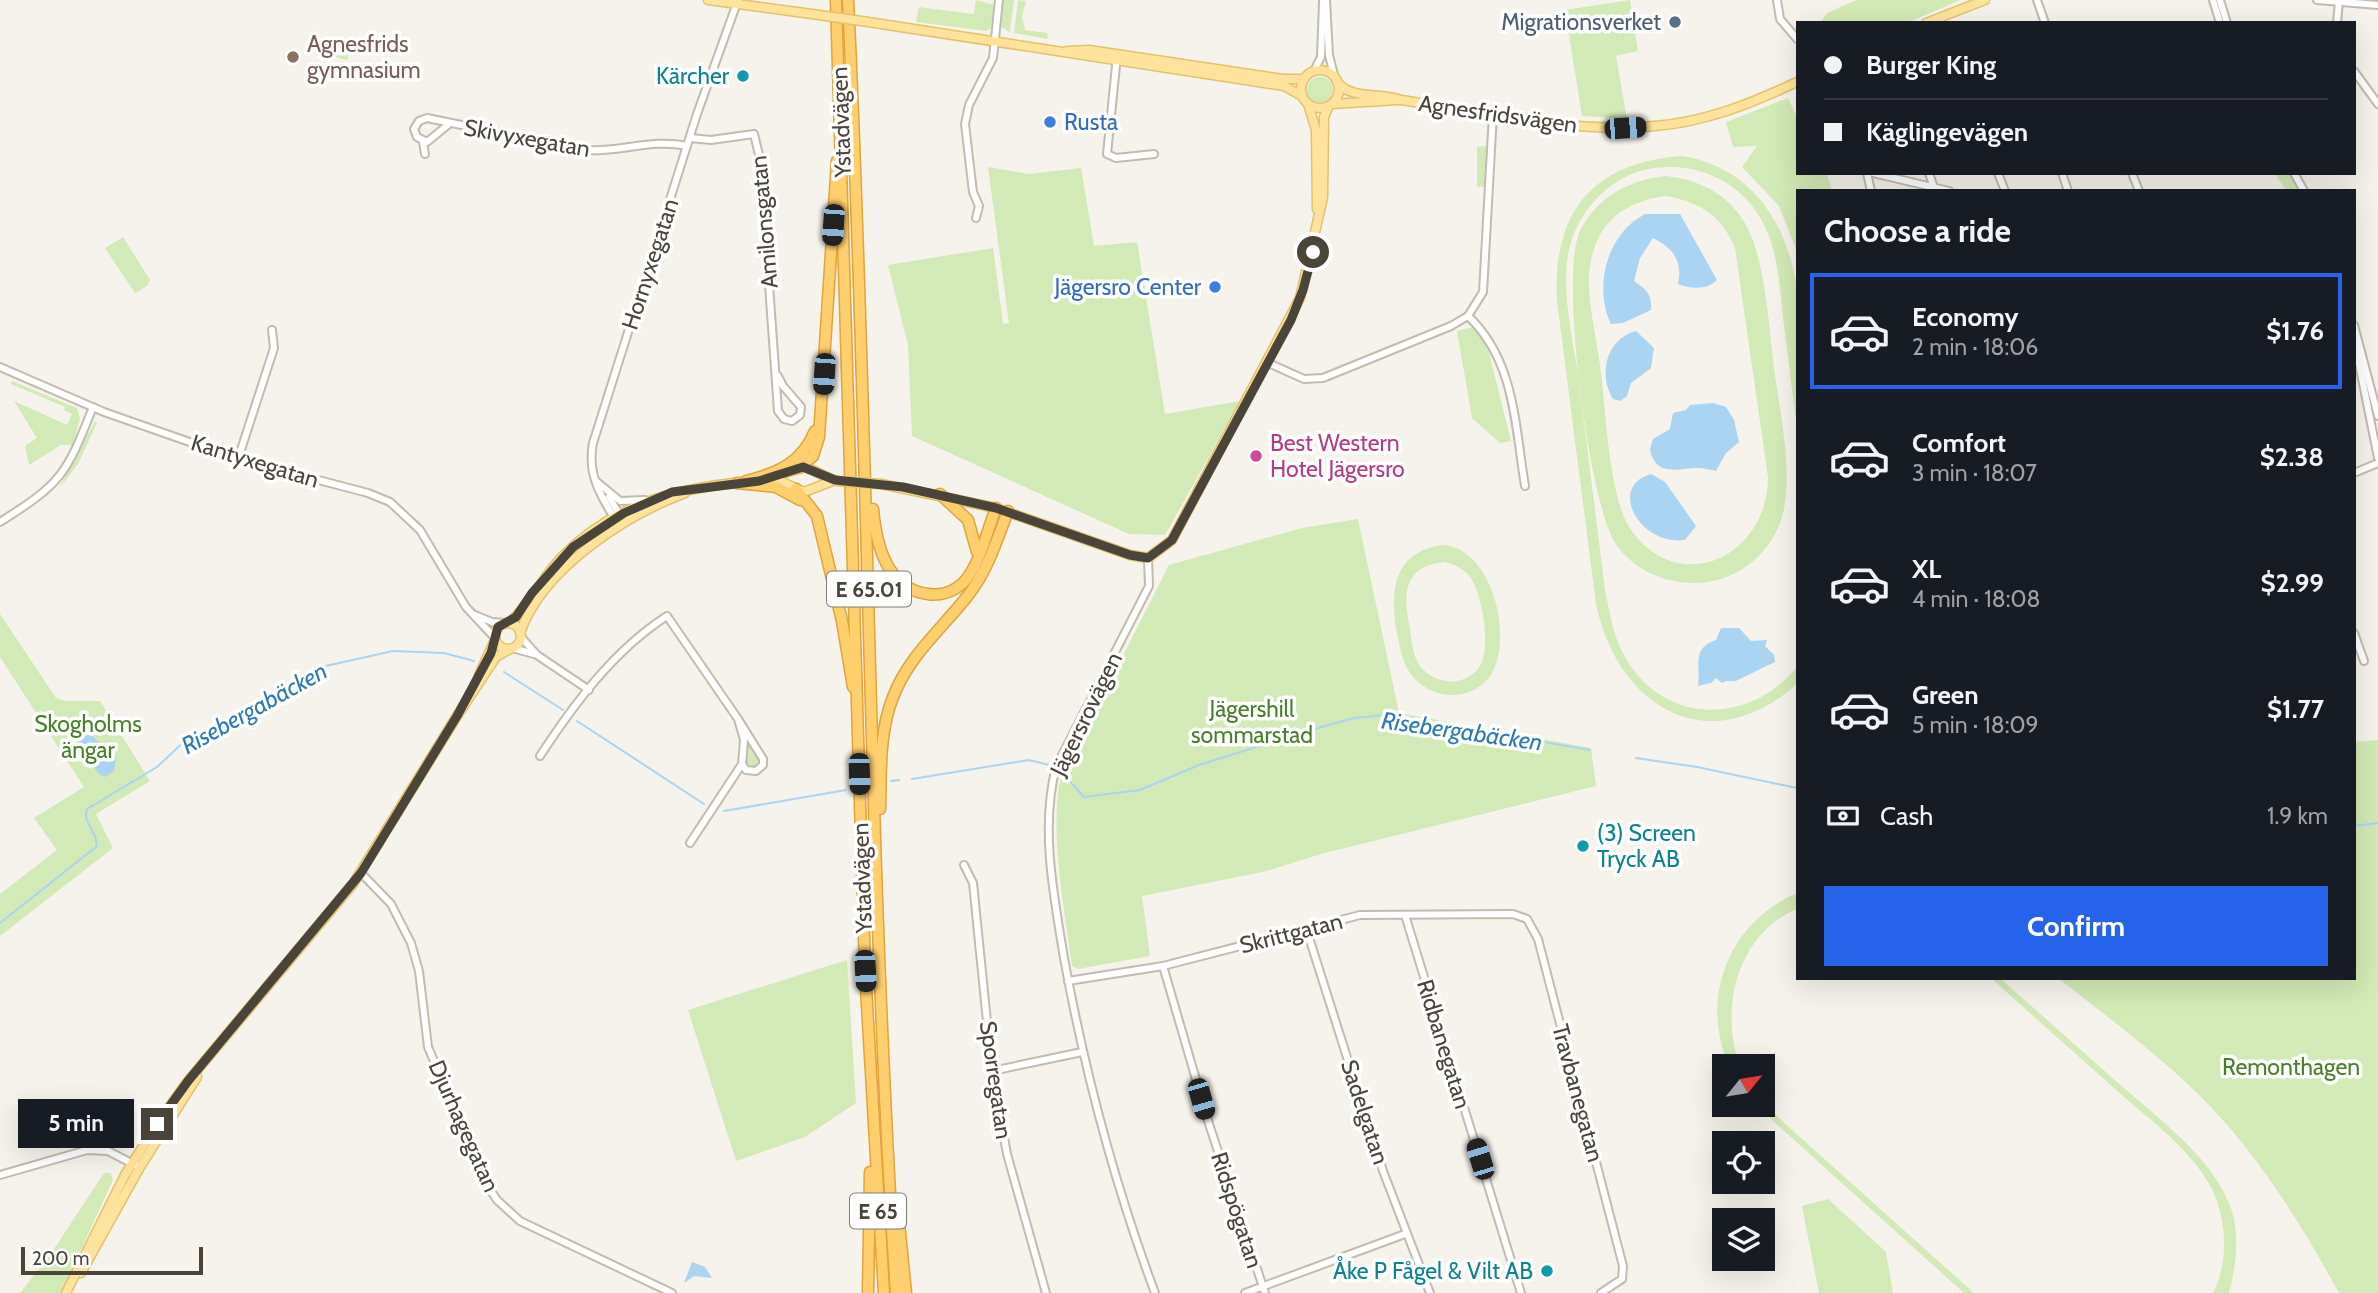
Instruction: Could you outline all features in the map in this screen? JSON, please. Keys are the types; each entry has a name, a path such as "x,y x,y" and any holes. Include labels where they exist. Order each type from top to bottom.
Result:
{"highway":[{"name":"Ystadvägen","path":"836,0 859,685 859,774 873,1130 884,1293"},
{"name":"Ystadvägen","path":"848,0 878,896 896,1293"},
{"path":"800,467 814,453 820,421 840,101"},
{"path":"737,483 770,474 792,464 809,445 820,421"},
{"path":"864,432 877,539 894,575 911,589 941,594 961,585 977,556 996,508"},
{"path":"737,483 776,488 793,495 812,514 822,540"},
{"path":"796,489 814,510 850,659 859,774"},
{"path":"940,494 968,520 975,537 977,556"},
{"path":"878,896 882,880 882,755 892,698 919,652 971,592 987,563 1008,511"},
{"path":"868,1293 873,1130"},
{"path":"889,1141 906,1293"}],"main road":[{"path":"708,0 737,2 1060,51 1089,50 1116,58 1282,86 1302,96 1308,104 1316,130 1319,217"},
{"path":"1931,21 1985,0"},
{"path":"759,481 800,467 808,467 835,480 881,484 940,494 1008,511 1130,555 1148,558 1172,540 1300,298 1319,217 1325,173 1324,117 1338,92 1336,80 1326,71 1314,71 1304,79 1283,79 1116,58"},
{"path":"1302,96 1304,79"},
{"name":"Agnesfridsvägen","path":"1336,80 1353,94 1378,94 1401,100 1600,128 1657,126 1741,107 1796,82"},
{"name":"Agnesfridsvägen","path":"1330,105 1401,100"},
{"path":"1308,104 1318,108 1330,105"},
{"path":"796,489 792,478 800,467"},
{"path":"457,716 495,639 496,630 507,623 563,556 654,498 704,486 759,481 782,482 807,492 835,480"},
{"path":"68,1293 136,1165 227,1034 361,873 496,657 511,649 521,635 528,614 580,554 619,520 704,486"},
{"path":"507,623 517,627 521,635"},
{"path":"495,639 502,648 511,649"}],"street":[{"path":"976,218 979,206 973,192 965,124 969,105 993,58 999,0"},
{"path":"1314,71 1321,57 1325,0"},
{"path":"1325,0 1329,55 1336,80"},
{"path":"1777,0 1780,19 1796,38"},
{"path":"2036,0 2044,21"},
{"path":"2213,0 2219,21"},
{"path":"2220,0 2226,21"},
{"path":"2317,0 2378,5"},
{"path":"2337,21 2339,1"},
{"name":"Hornyxegatan","path":"592,474 593,443 687,146 730,15 737,2"},
{"path":"1116,58 1107,154 1116,158 1154,155"},
{"path":"2356,74 2378,104"},
{"path":"1266,362 1297,377 1323,378 1451,326 1468,316 1483,292 1493,114"},
{"name":"Skivyxegatan","path":"425,154 423,142 414,129 419,121 431,118 449,124 584,150 603,152 659,142 687,146"},
{"name":"Skivyxegatan","path":"423,142 433,139 449,124"},
{"name":"Amilonsgatan","path":"690,138 710,140 754,134 760,159 778,376 778,411 785,419 792,421 800,415 802,407 783,386 778,376"},
{"path":"1881,175 1935,189"},
{"path":"1468,316 1487,334 1503,366 1525,486"},
{"path":"238,459 274,348 272,330"},
{"path":"2356,334 2378,416"},
{"path":"2356,349 2378,458"},
{"name":"Kantyxegatan","path":"0,367 93,407 238,459 390,502 420,530 466,607 495,639"},
{"path":"0,522 41,496 61,477 74,455 93,407"},
{"path":"2356,472 2378,463"},
{"path":"592,474 607,493 619,520"},
{"path":"592,474 619,520"},
{"path":"607,493 620,501 654,498"},
{"name":"Jägersrovägen","path":"1148,558 1149,586 1065,746 1050,795 1053,876 1068,981 1082,1052 1116,1186 1155,1293"},
{"path":"466,607 485,620 507,623"},
{"path":"540,756 589,690 635,638 667,616 738,719 764,762 759,769 752,772 742,764"},
{"path":"521,635 537,655 589,690"},
{"path":"2356,639 2364,661"},
{"path":"511,649 537,655"},
{"path":"690,843 742,764 744,740 738,719"},
{"name":"Sporregatan","path":"964,865 973,883 992,1071 1007,1154 1046,1293"},
{"name":"Djurhagegatan","path":"361,873 385,897 411,943 419,971 428,1047 487,1185 497,1200 520,1221 672,1293"},
{"name":"Skrittgatan","path":"1068,981 1163,965 1360,915 1517,914"},
{"name":"Travbanegatan","path":"1517,914 1531,924 1538,939 1623,1266 1622,1279 1601,1293"},
{"name":"Ridbanegatan","path":"1405,915 1521,1293"},
{"name":"Sadelgatan","path":"1306,928 1405,1234 1430,1293"},
{"name":"Ridspögatan","path":"1163,965 1209,1124 1264,1290"},
{"path":"992,1071 1082,1052"},
{"path":"0,1175 87,1150 108,1152 136,1165"},
{"path":"1245,1293 1264,1290 1405,1234"}],"green space":[{"path":"976,0 994,5 991,28 986,31 916,22 919,7 974,14"},
{"path":"1004,0 1014,0 1010,32 1001,27"},
{"path":"1018,0 1026,1 1022,17 1025,30 1047,33 1048,39 1014,33"},
{"path":"1630,0 1638,51 1616,56 1627,119 1582,116 1565,10"},
{"path":"1857,0 1960,0 1912,21 1821,21 1827,13"},
{"path":"327,39 350,47 347,60 322,53"},
{"path":"1320,77 1329,81 1333,90 1329,99 1320,103 1311,99 1307,90 1311,81"},
{"path":"1788,98 1796,115 1796,175 1828,175 1831,189 1796,189 1796,249 1779,206 1742,167 1757,146 1733,147 1726,122"},
{"path":"1486,146 1485,187 1477,187 1477,147"},
{"path":"1682,156 1706,162 1728,172 1746,185 1762,201 1785,241 1796,283 1796,421 1779,282 1769,236 1754,209 1743,195 1729,184 1697,170 1679,167 1662,167 1632,174 1609,188 1590,207 1576,230 1568,257 1568,308 1605,590 1615,633 1625,657 1642,680 1662,696 1684,706 1708,710 1732,708 1756,700 1778,686 1796,668 1796,685 1764,707 1732,719 1701,720 1672,712 1646,696 1624,671 1607,640 1596,604 1557,301 1557,269 1562,242 1571,218 1584,197 1602,181 1624,169 1651,160"},
{"path":"988,167 1029,174 1081,168 1094,246 1137,242 1165,414 1240,401 1165,535 1129,534 912,436 908,345 888,265 993,248 1003,324 1009,323"},
{"path":"2276,175 2293,175 2300,189 2285,189"},
{"path":"1665,176 1697,183 1717,193 1734,208 1754,243 1766,298 1784,439 1786,499 1777,531 1760,555 1737,572 1710,582 1695,583 1662,578 1642,569 1617,546 1596,487 1587,441 1575,339 1574,255 1580,231 1595,209 1615,192","holes":["1666,196 1708,212 1724,227 1735,248 1768,477 1764,505 1753,529 1737,547 1718,559 1695,564 1673,562 1651,551 1631,530 1623,515 1609,451 1589,286 1594,249 1605,227 1613,218 1642,201"]},
{"path":"123,237 150,280 147,286 135,293 105,248"},
{"path":"1477,326 1489,353 1511,441 1500,443 1472,418 1457,331"},
{"path":"12,381 77,408 80,419 73,445 61,445 29,465 25,446 37,438 14,401 67,425 72,414 64,410 65,407 11,384"},
{"path":"95,421 97,423 78,464 58,490"},
{"name":"Jägershill sommarstad","path":"1358,519 1399,713 1591,748 1596,786 1321,854 1267,871 1142,896 1150,956 1078,969 1072,966 1057,838 1059,787 1064,766 1103,695 1107,696 1106,689 1169,565 1302,528"},
{"path":"1445,545 1462,551 1475,562 1494,596 1499,616 1499,654 1487,680 1466,693 1442,694 1430,690 1410,673 1402,654 1395,617 1395,588 1405,564 1428,548","holes":["1444,562 1459,567 1471,578 1484,619 1485,643 1482,662 1476,671 1459,681 1440,680 1423,669 1414,652 1407,612 1407,591 1414,575 1431,564"]},
{"name":"Skogholms ängar","path":"0,614 56,698 65,701 100,701 150,781 96,814 113,848 0,936 0,894 57,850 34,818 84,787 0,657"},
{"name":"Remonthagen","path":"2378,740 2378,1293 2339,1293 2276,1188 2219,1116 2165,1063 2061,980 2356,980 2356,742"},
{"path":"748,743 759,759 755,767 749,767 746,763"},
{"path":"1796,894 1796,910 1776,921 1760,936 1747,955 1733,998 1732,1021 1737,1054 1725,1054 1717,1014 1719,989 1726,964 1753,923 1773,906"},
{"path":"847,960 856,1103 805,1137 736,1161 688,1010"},
{"path":"1993,980 2002,980 2166,1124 2211,1171 2222,1189 2234,1219 2235,1262 2229,1293 2213,1293 2222,1268 2224,1241 2221,1214 2212,1189 2184,1150"},
{"path":"1775,1114 1974,1293 1964,1293 1769,1117 1775,1117"},
{"path":"104,1173 111,1173 113,1180 61,1293 20,1293 50,1255"},
{"path":"1828,1199 1886,1252 1893,1293 1819,1293 1802,1206"}],"water":[{"path":"1645,214 1680,214 1717,280 1709,286 1699,288 1678,284 1679,269 1675,256 1653,238 1640,258 1634,281 1647,292 1651,310 1623,323 1611,324 1603,294 1607,262 1621,234"},
{"path":"1636,331 1654,348 1651,368 1631,383 1627,396 1620,401 1613,399 1608,389 1608,359 1618,341"},
{"path":"1713,403 1726,407 1734,420 1739,442 1726,453 1716,471 1698,468 1676,470 1657,464 1650,449 1653,439 1670,429 1673,413 1686,410 1690,405"},
{"path":"1651,474 1665,482 1696,526 1685,540 1654,534 1642,525 1634,514 1630,502 1631,490 1638,481"},
{"path":"1721,628 1739,628 1751,641 1767,640 1765,646 1774,655 1775,662 1736,681 1722,683 1716,678 1711,683 1698,686 1700,653 1708,643 1716,640"},
{"path":"82,726 116,759 114,771 105,777 93,766 77,741"},
{"path":"692,1262 705,1267 712,1278 694,1276 684,1283"}],"waterway":[{"name":"Risebergabäcken","path":"0,923 96,847 95,837 87,819 87,809 157,767 188,738 266,702 321,667 393,651 444,653 474,661"},
{"name":"Risebergabäcken","path":"504,672 563,710"},
{"name":"Risebergabäcken","path":"1062,773 1084,797 1140,790 1199,765 1307,731 1354,718 1385,715 1590,750"},
{"name":"Risebergabäcken","path":"577,721 704,804"},
{"name":"Risebergabäcken","path":"1636,758 1697,767 1796,788"},
{"name":"Risebergabäcken","path":"912,779 1029,760 1049,765"},
{"name":"Risebergabäcken","path":"891,781 899,780"},
{"name":"Risebergabäcken","path":"724,811 846,790"},
{"name":"Risebergabäcken","path":"2356,826 2378,823"}],"place":[{"name":"Migrationsverket","path":"1675,22"},
{"name":"Agnesfrids gymnasium","path":"293,57"},
{"name":"Kärcher","path":"743,76"},
{"name":"Rusta","path":"1050,122"},
{"name":"Jägersro Center","path":"1215,287"},
{"name":"Best Western Hotel Jägersro","path":"1256,456"},
{"name":"(3) Screen Tryck AB","path":"1583,846"},
{"name":"Åke P Fågel & Vilt AB","path":"1547,1271"}],"route":[{"path":"157,1124 188,1081 270,981 313,934 361,873 457,716 491,653 498,627 516,617 563,556 589,534 638,505 672,492 759,481 808,467 835,480 903,487 996,508 1130,555 1148,558 1169,544 1196,497 1291,320 1303,290 1313,252"}]}
